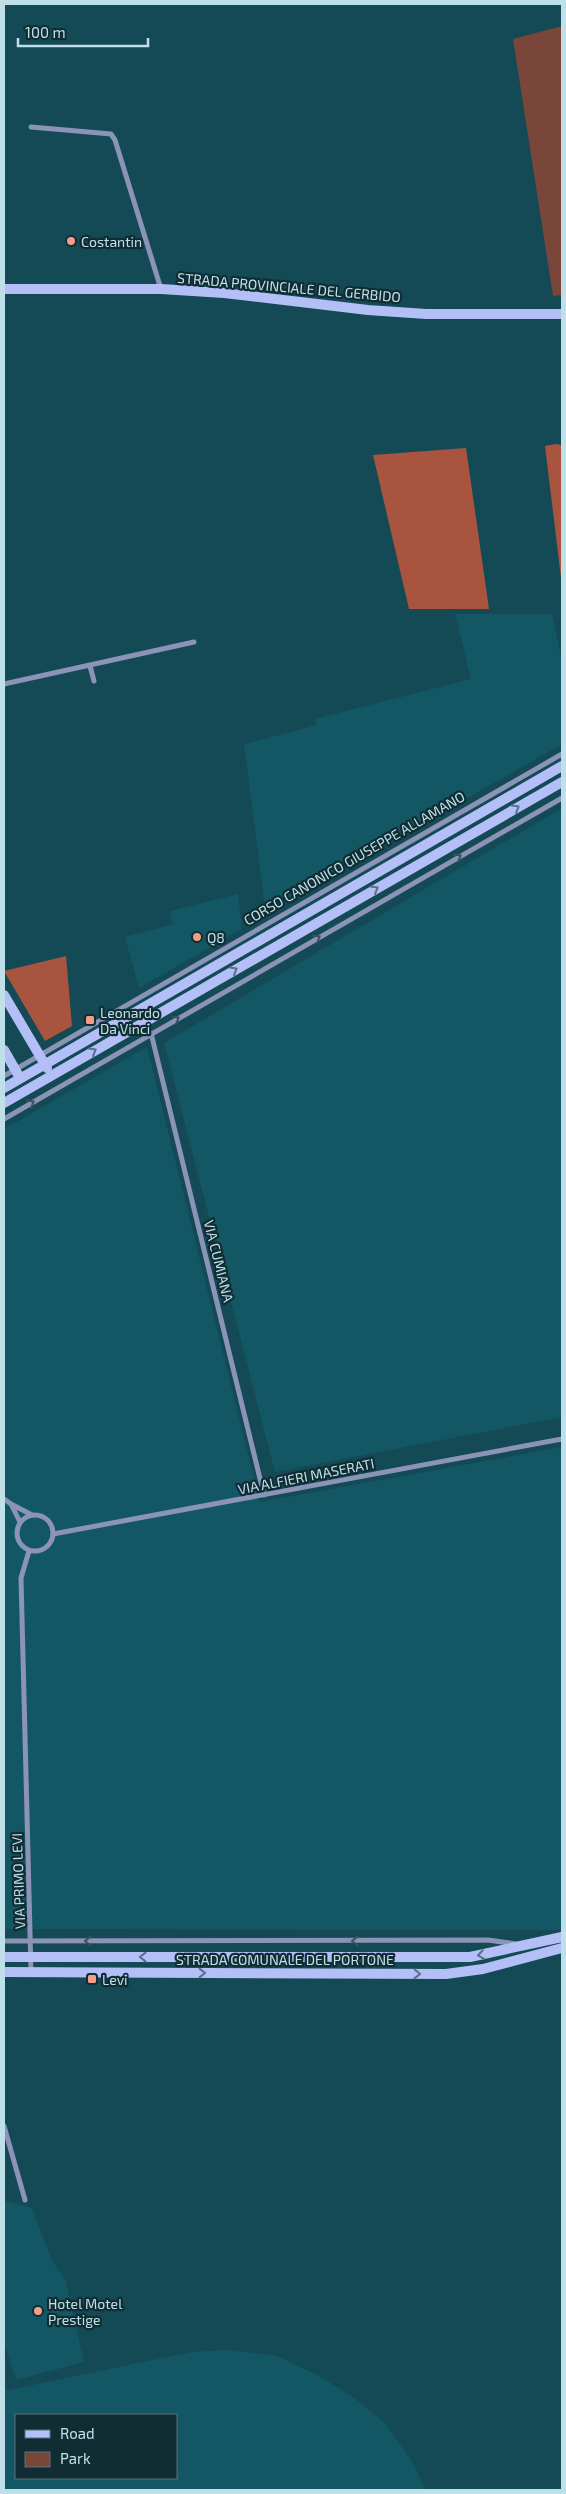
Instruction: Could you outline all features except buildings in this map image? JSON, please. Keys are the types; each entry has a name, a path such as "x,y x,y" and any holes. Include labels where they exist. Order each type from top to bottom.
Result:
{"street":[{"path":"31,127 111,134 115,140 161,289"},
{"name":"STRADA PROVINCIALE DEL GERBIDO","path":"4,294 9,289 161,289 224,293 368,310 426,314 562,314"},
{"path":"4,684 194,642"},
{"path":"90,666 94,681"},
{"name":"CORSO CANONICO GIUSEPPE ALLAMANO","path":"4,1088 18,1074 562,754"},
{"name":"CORSO CANONICO GIUSEPPE ALLAMANO","path":"42,1060 562,766"},
{"path":"4,1103 562,782"},
{"path":"4,1119 562,798"},
{"path":"4,995 58,1087"},
{"name":"VIA CUMIANA","path":"151,1033 264,1495"},
{"path":"4,1050 18,1074"},
{"name":"CORSO CANONICO GIUSEPPE ALLAMANO","path":"4,1076 18,1074"},
{"name":"VIA ALFIERI MASERATI","path":"53,1534 562,1439"},
{"path":"4,1500 32,1515 48,1520 53,1534 46,1548 29,1550 19,1542 16,1535 20,1522 32,1515"},
{"path":"11,1504 20,1522"},
{"name":"VIA PRIMO LEVI","path":"29,1550 21,1578 31,1972"},
{"name":"STRADA COMUNALE DEL PORTONE","path":"4,1957 470,1956 526,1946 562,1937"},
{"name":"STRADA COMUNALE DEL PORTONE","path":"4,1941 488,1940 526,1946"},
{"name":"STRADA COMUNALE DEL PORTONE","path":"4,1972 446,1974 482,1969 562,1948"},
{"path":"4,2126 25,2200"}],"shaded area":[{"path":"562,445 562,586 545,446"},
{"path":"466,448 489,609 409,609 373,455"},
{"path":"455,614 552,614 562,662 562,744 266,914 244,744 317,725 315,719 471,679"},
{"path":"562,808 562,1417 275,1472 164,1043"},
{"path":"238,894 242,929 139,988 125,937 173,924 170,911"},
{"path":"66,956 72,1026 45,1041 4,971"},
{"path":"147,1047 260,1502 562,1447 562,1930 4,1929 4,1129"},
{"name":"Hotel Motel Prestige","path":"4,2201 32,2208 52,2261 65,2279 84,2362 16,2380 4,2342"},
{"path":"225,2350 277,2356 317,2375 350,2395 386,2424 415,2466 425,2490 4,2490 4,2391 191,2352"}],"green space":[{"path":"562,26 562,295 553,296 513,39"}],"place":[{"name":"Costantin","path":"71,241"},
{"name":"Q8","path":"197,937"},
{"name":"Leonardo Da Vinci","path":"90,1020"},
{"name":"Levi","path":"92,1979"},
{"name":"Hotel Motel Prestige","path":"38,2311"}]}
